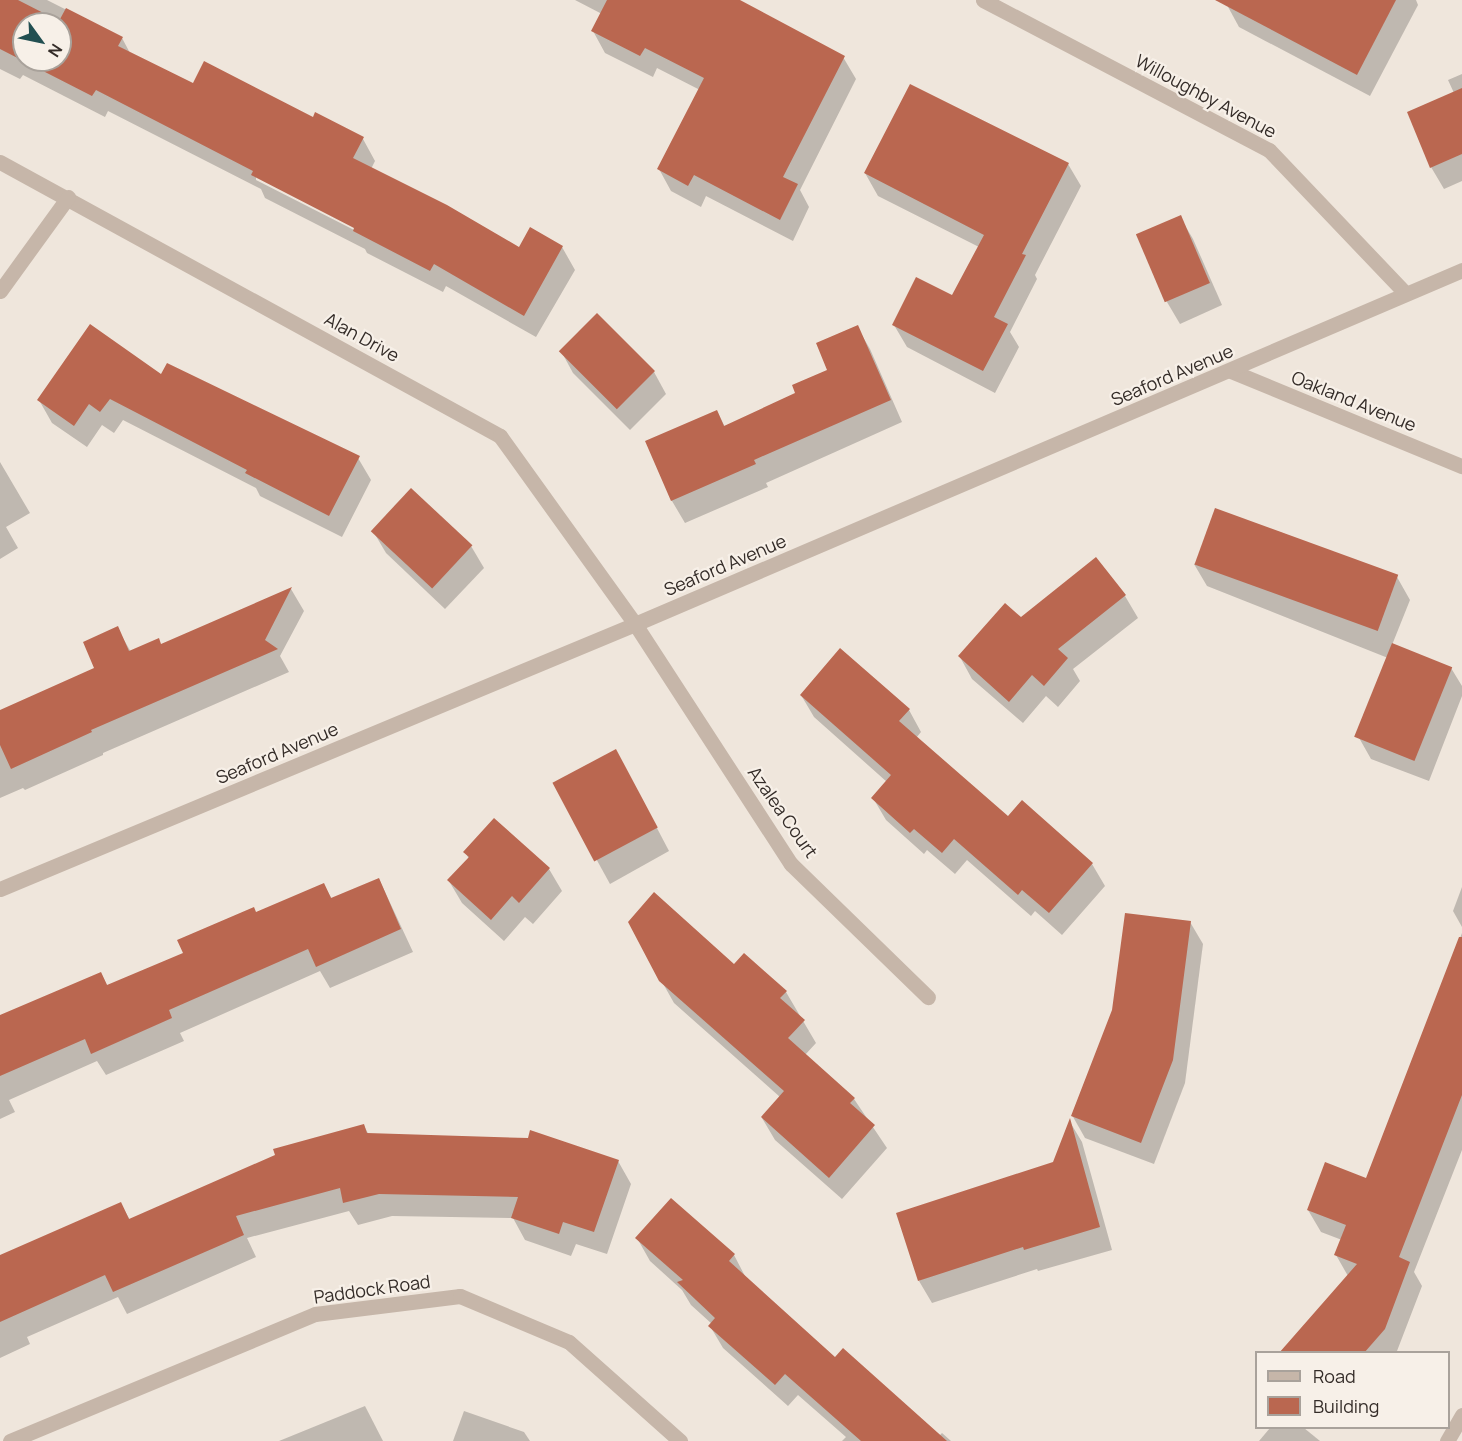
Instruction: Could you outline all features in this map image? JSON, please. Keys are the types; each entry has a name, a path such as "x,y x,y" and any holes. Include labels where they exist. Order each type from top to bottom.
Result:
{"street":[{"name":"Willoughby Avenue","path":"982,0 1269,150 1405,292"},
{"name":"Alan Drive","path":"0,162 68,197 500,436 636,624"},
{"path":"0,291 68,197"},
{"name":"Seaford Avenue","path":"0,889 636,624 1231,371 1405,292 1462,270"},
{"name":"Oakland Avenue","path":"1231,371 1462,466"},
{"name":"Azalea Court","path":"636,624 791,864 928,997"},
{"name":"Paddock Road","path":"10,1441 315,1314 460,1296 569,1342 681,1441"},
{"path":"1447,1441 1462,1415"}],"building":[{"path":"0,0 18,0 41,12 12,12 12,55 0,49"},
{"path":"607,0 740,0 845,56 783,177 798,184 780,220 694,175 688,186 657,169 704,78 645,48 640,56 591,31"},
{"path":"1215,0 1396,0 1357,75"},
{"path":"66,8 123,37 118,46 193,83 204,61 313,117 315,112 364,137 353,158 447,205 519,247 530,227 563,246 524,316 434,264 430,271 353,231 354,228 251,175 253,171 96,90 92,96 45,72 72,72 72,12 64,12"},
{"path":"910,84 1069,163 1022,254 1026,255 994,317 1008,324 983,371 892,325 916,277 952,295 984,235 864,173"},
{"path":"1462,88 1462,154 1430,168 1407,112"},
{"path":"1181,215 1210,283 1165,302 1136,234"},
{"path":"597,313 655,371 617,409 559,351"},
{"path":"90,324 161,374 167,363 360,456 329,516 245,473 247,470 110,399 100,412 89,404 74,426 37,400"},
{"path":"858,325 891,400 754,460 756,464 671,501 645,441 717,410 724,426 795,393 792,385 827,370 816,343"},
{"path":"411,488 472,545 432,588 371,531"},
{"path":"1215,508 1398,575 1378,631 1194,564"},
{"path":"1096,557 1126,595 1058,649 1068,658 1044,686 1032,675 1009,702 958,656 1005,603 1021,617"},
{"path":"292,587 265,640 278,649 91,730 92,732 11,769 0,745 0,710 94,668 83,642 118,626 129,651 159,638 161,644"},
{"path":"1392,643 1452,667 1414,761 1354,737"},
{"path":"840,648 910,709 899,721 1008,816 1022,800 1093,863 1049,913 1022,890 1018,895 954,839 942,853 914,829 910,833 871,798 891,775 800,695"},
{"path":"616,749 658,828 594,861 552,783"},
{"path":"494,818 550,868 519,903 512,896 491,920 447,880 469,857 463,852"},
{"path":"379,878 401,929 316,967 308,949 169,1010 172,1018 91,1054 85,1039 0,1076 0,1015 101,972 107,985 183,953 177,940 254,907 256,912 324,883 331,898"},
{"path":"654,892 734,964 744,953 787,991 780,998 805,1020 788,1038 855,1098 850,1103 875,1125 829,1178 761,1117 784,1091 659,981 628,922"},
{"path":"1125,913 1191,921 1173,1060 1141,1143 1071,1116 1112,1010"},
{"path":"1459,937 1462,937 1462,1095 1399,1257 1410,1262 1385,1329 1366,1351 1281,1351 1357,1264 1334,1255 1346,1225 1307,1210 1325,1162 1366,1178"},
{"path":"1070,1118 1100,1227 1024,1250 1023,1247 918,1281 896,1213 1053,1162"},
{"path":"364,1124 367,1133 528,1138 530,1130 619,1160 594,1232 563,1222 559,1234 511,1218 518,1197 379,1194 343,1203 340,1188 236,1216 244,1235 113,1292 105,1275 0,1322 0,1255 121,1202 129,1219 275,1155 273,1149"},
{"path":"671,1198 735,1254 729,1261 835,1357 843,1348 947,1441 861,1441 785,1374 775,1385 708,1326 715,1318 677,1282 683,1280 635,1238"}]}
